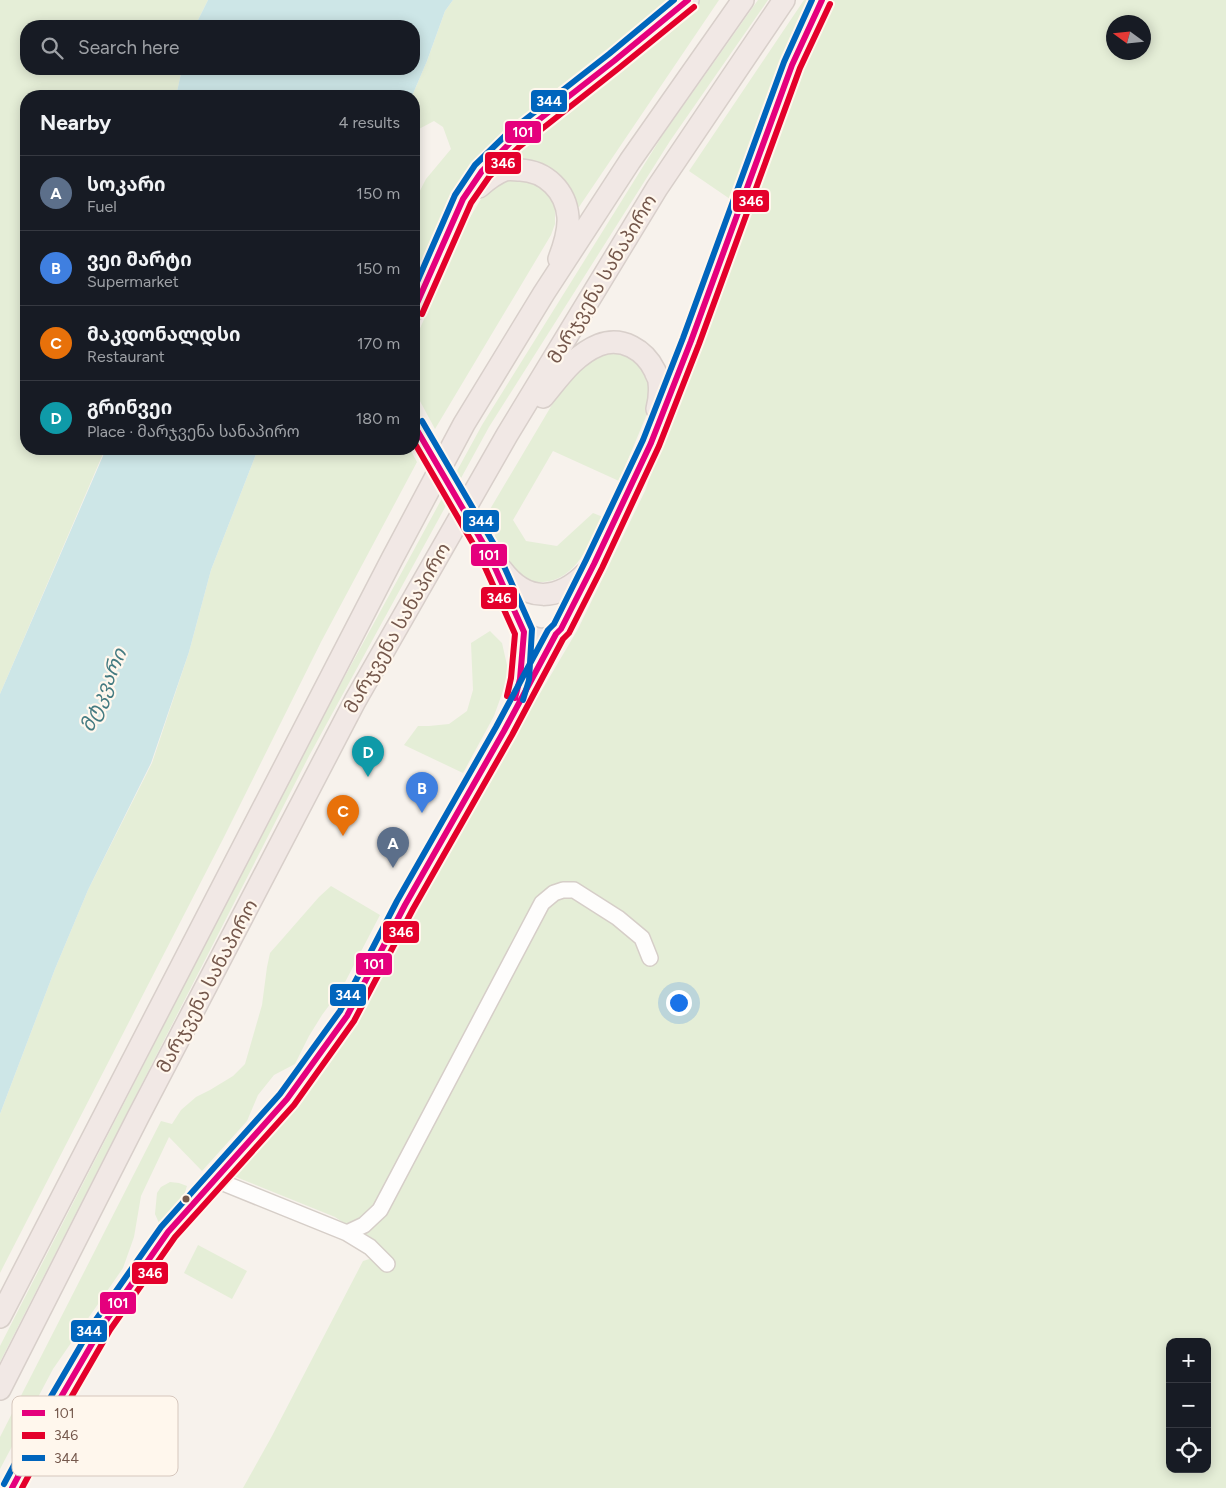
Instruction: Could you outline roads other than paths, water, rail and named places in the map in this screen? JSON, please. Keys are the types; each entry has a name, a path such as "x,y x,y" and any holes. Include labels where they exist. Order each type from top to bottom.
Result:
{"highway":[{"path":"420,296 463,198 482,171 514,140 688,0"},
{"name":"მარჯვენა სანაპირო","path":"0,1317 392,558 464,424 544,292 630,161 742,0"},
{"name":"მარჯვენა სანაპირო","path":"0,1389 138,1117 355,701 507,435 658,188 784,0"},
{"path":"420,437 486,550 522,624 531,637 549,638 560,628 594,564 650,443 691,341 792,65 822,0"},
{"path":"452,224 479,188 491,177 507,169 531,170 550,180 562,196 568,218 566,243 544,292"},
{"path":"507,435 532,411 565,370 581,355 599,345 617,342 631,346 643,353 652,365 659,381 658,401 650,443"},
{"path":"486,550 515,585 522,589 555,598 563,607 565,613 560,628"},
{"path":"522,624 519,612 524,602 532,595 567,589 576,583 594,564"}],"street":[{"path":"504,731 520,679 522,624"},
{"path":"62,1396 103,1325 168,1232 287,1099 347,1016 414,888 504,731 560,628"},
{"path":"347,1232 364,1225 380,1210 542,903 554,893 563,890 574,890 618,918 642,938 650,958"},
{"path":"216,1180 347,1232 370,1247 387,1264"},
{"path":"12,1488 18,1476"}],"water":[{"path":"208,0 453,0 445,11 415,90 177,90 181,75 420,75 420,20 198,20"},
{"name":"მტკვარი","path":"103,455 256,455 211,570 189,652 151,763 88,890 55,969 0,1114 0,694"}],"place":[{"name":"გრინვეი","path":"368,777"},
{"name":"ვეი მარტი","path":"422,813"},
{"name":"მაკდონალდსი","path":"343,836"},
{"name":"სოკარი","path":"393,868"}]}
